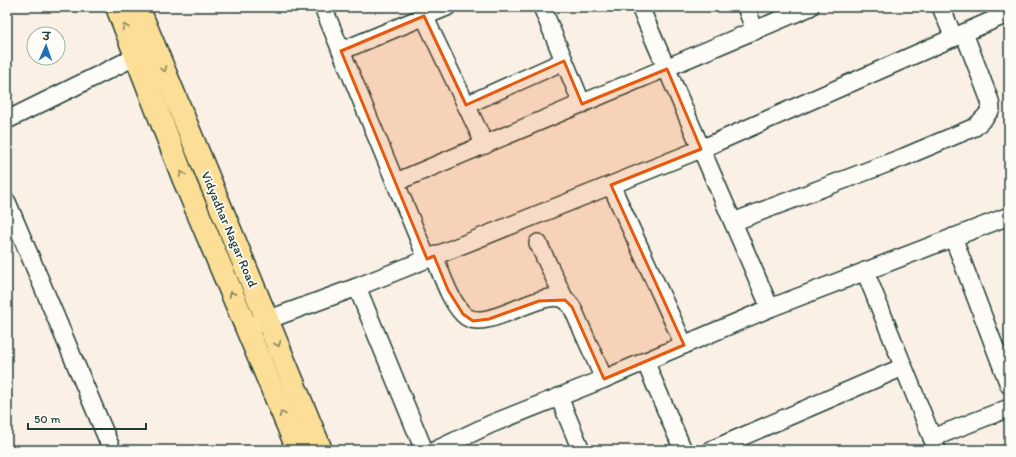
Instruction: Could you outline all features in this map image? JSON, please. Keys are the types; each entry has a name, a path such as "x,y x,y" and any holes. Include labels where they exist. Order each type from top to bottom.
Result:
{"main road":[{"name":"Vidyadhar Nagar Road","path":"117,7 146,52 268,319 321,450"},
{"name":"Vidyadhar Nagar Road","path":"138,7 146,52 184,180 298,450"}],"street":[{"path":"323,7 396,182 431,257 448,290 463,314 473,320 489,319 539,301 554,299 565,300"},
{"path":"341,51 447,7"},
{"path":"542,7 582,104"},
{"path":"640,7 770,308"},
{"path":"746,7 755,30"},
{"path":"396,182 810,7"},
{"path":"733,222 904,157 974,127 991,110 990,101 959,36 941,7"},
{"path":"246,329 268,319 357,287 701,149 1009,13"},
{"path":"424,16 485,145"},
{"path":"7,120 146,52"},
{"path":"466,105 564,61"},
{"path":"611,185 684,345"},
{"path":"7,202 112,450"},
{"path":"357,287 434,450 491,424 604,379 770,308 1009,216"},
{"path":"953,238 1009,385"},
{"path":"538,243 565,300 572,307 604,379"},
{"path":"865,271 934,444 1009,408"},
{"path":"645,361 683,450"},
{"path":"711,450 903,367"},
{"path":"559,397 581,450"}],"highlighted area":[{"path":"424,16 466,105 564,61 582,104 667,69 701,149 611,185 684,345 604,379 572,307 565,300 539,301 489,319 473,321 463,314 448,290 434,256 427,259 341,51"}]}
